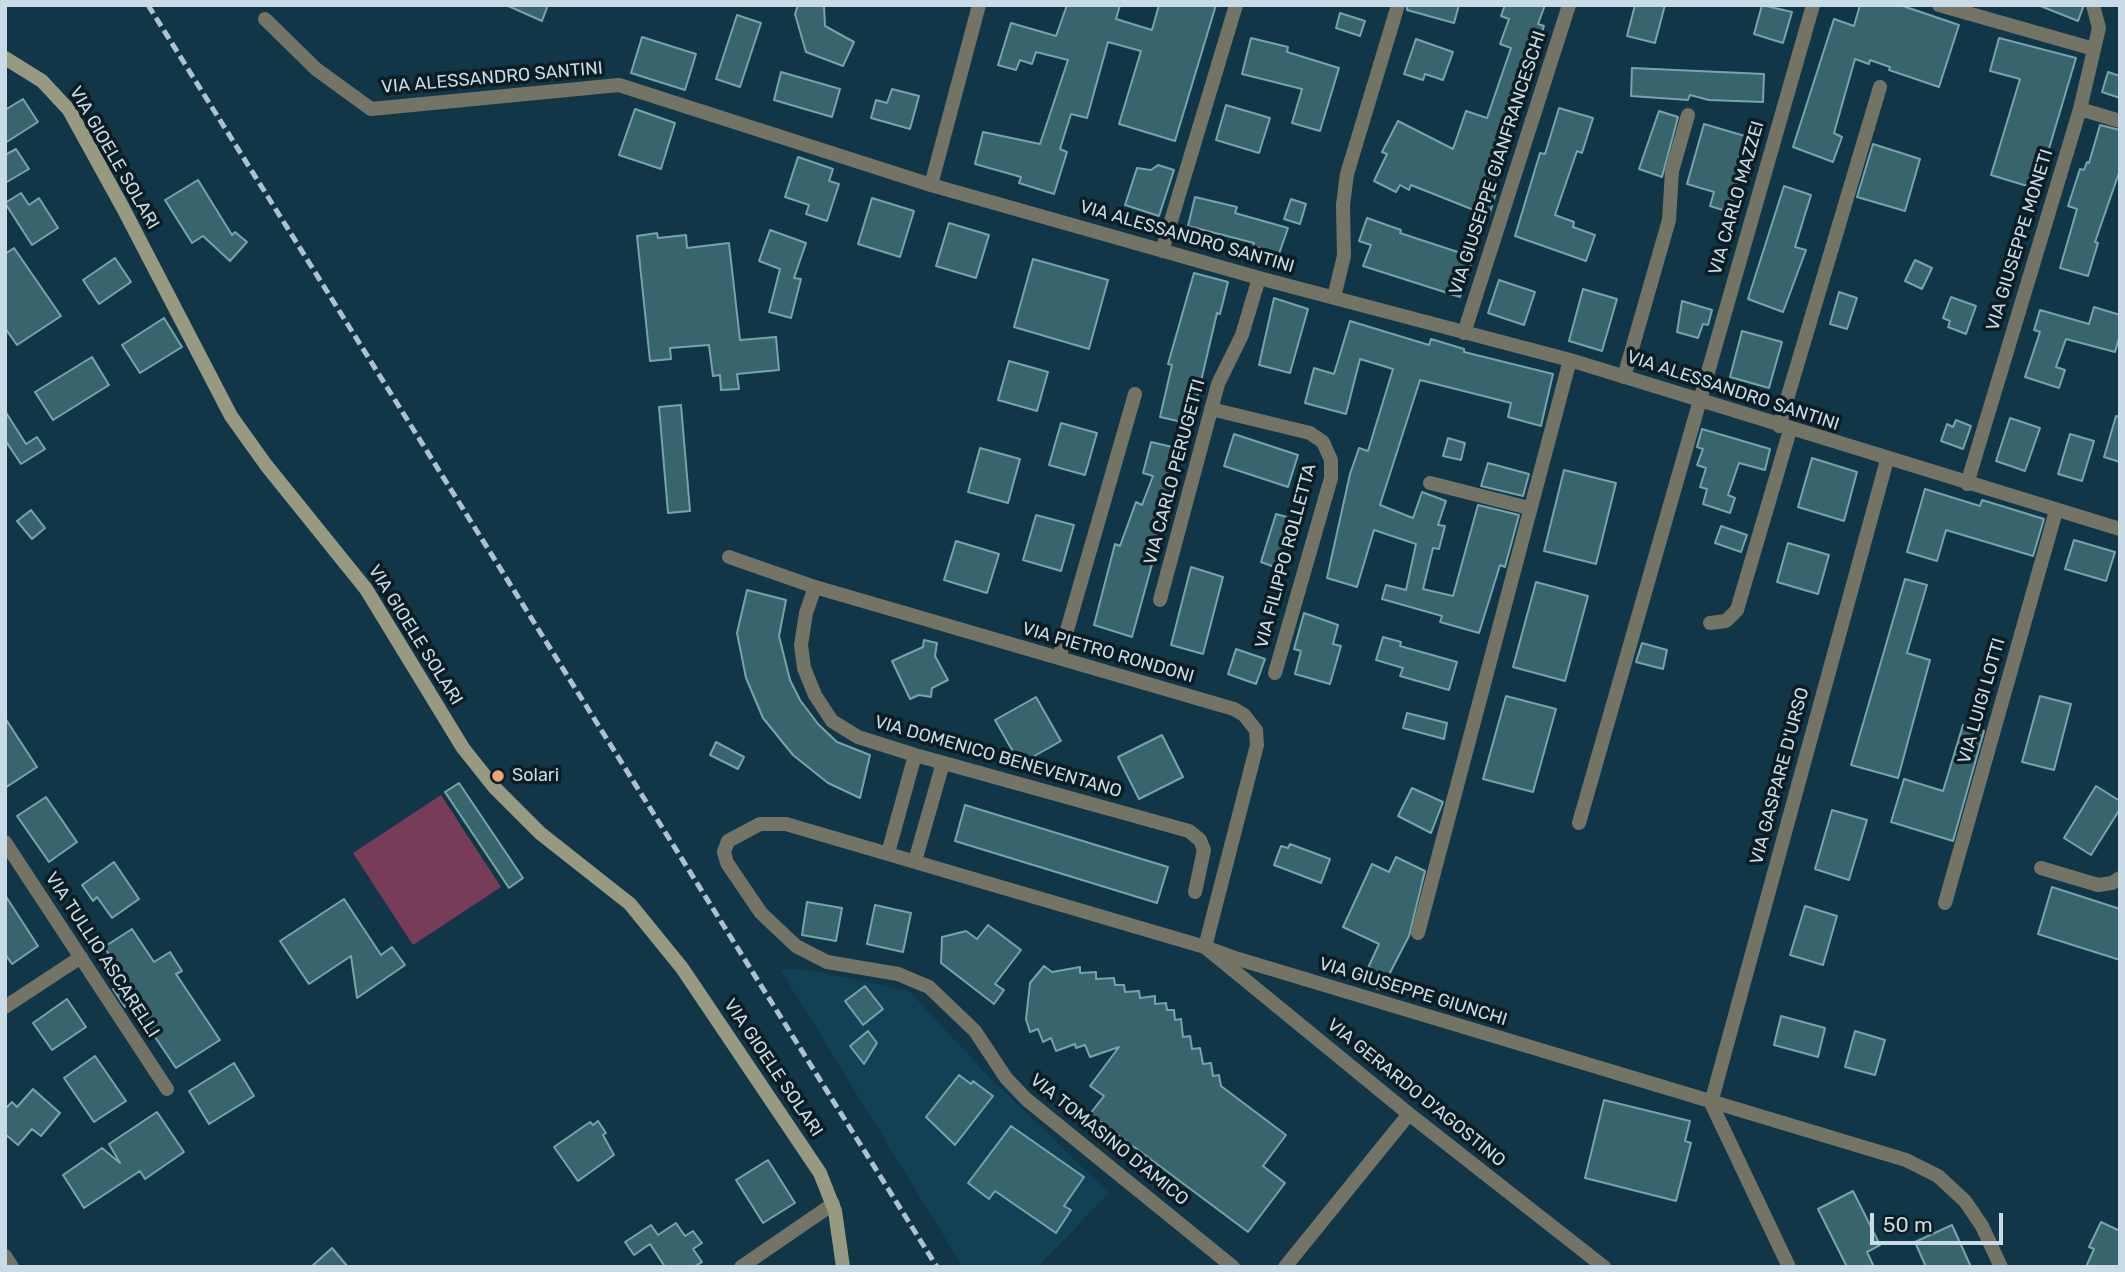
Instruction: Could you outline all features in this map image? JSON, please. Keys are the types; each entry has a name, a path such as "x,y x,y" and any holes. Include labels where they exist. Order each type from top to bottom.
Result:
{"street":[{"path":"931,185 979,5"},
{"path":"1162,251 1236,5"},
{"path":"1334,297 1344,256 1343,205 1349,167 1398,5"},
{"name":"VIA GIUSEPPE GIANFRANCESCHI","path":"1464,333 1569,5"},
{"name":"VIA CARLO MAZZEI","path":"1579,823 1813,5"},
{"path":"1939,5 2094,49"},
{"name":"VIA GIUSEPPE MONETI","path":"1967,484 2080,108 2099,28 2094,5"},
{"name":"VIA ALESSANDRO SANTINI","path":"265,19 316,69 371,109 619,85 931,185 1259,278 1570,360 1887,460 2120,529"},
{"name":"VIA GIOELE SOLARI","path":"5,58 42,81 68,110 130,220 231,416 266,465 372,598 463,748 488,780 533,826 625,899 657,935 815,1165 833,1204 843,1267"},
{"path":"1710,624 1726,621 1737,610 1880,86"},
{"path":"2080,108 2120,121"},
{"path":"1624,377 1669,220 1672,171 1688,116"},
{"name":"VIA CARLO PERUGETTI","path":"1160,600 1220,377 1242,335 1259,278"},
{"path":"1418,933 1570,360"},
{"path":"1059,658 1135,394"},
{"name":"VIA FILIPPO ROLLETTA","path":"1211,409 1310,433 1322,442 1331,460 1331,478 1275,673"},
{"name":"VIA GASPARE D'URSO","path":"1711,1103 1887,460"},
{"path":"1430,483 1529,508"},
{"name":"VIA LUIGI LOTTI","path":"1945,903 2056,511"},
{"name":"VIA PIETRO RONDONI","path":"729,557 815,587 1234,709 1249,719 1256,730 1256,749 1205,947"},
{"name":"VIA DOMENICO BENEVENTANO","path":"815,587 806,613 801,645 804,668 815,695 832,721 858,737 915,755 1193,833 1204,850 1195,892"},
{"path":"887,853 915,755"},
{"path":"915,861 943,763"},
{"name":"VIA GIUSEPPE GIUNCHI","path":"766,823 786,824 915,861 1711,1103 1901,1158 1926,1169 1965,1201 1986,1232 2001,1267"},
{"name":"VIA TOMASINO D'AMICO","path":"766,823 728,841 724,856 754,905 775,928 796,946 820,960 898,974 934,991 975,1031 1006,1078 1026,1099 1233,1267"},
{"name":"VIA TULLIO ASCARELLI","path":"5,842 167,1089"},
{"path":"2041,869 2098,885 2112,883 2120,878"},
{"name":"VIA GERARDO D'AGOSTINO","path":"1205,947 1409,1114 1604,1267"},
{"path":"5,1007 81,957"},
{"path":"1711,1103 1789,1267"},
{"path":"1285,1267 1409,1114"},
{"path":"741,1267 833,1204"},
{"path":"5,1256 12,1267"}],"shaded area":[{"path":"441,795 501,887 413,945 353,853"},
{"path":"780,969 810,970 909,991 991,1079 1109,1193 1038,1267 963,1267"}],"building":[{"path":"506,5 548,5 542,21"},
{"path":"798,5 824,5 825,26 854,42 843,66 806,52 795,14"},
{"path":"1067,5 1120,5 1116,19 1152,30 1159,5 1216,5 1175,141 1119,124 1141,51 1108,42 1087,118 1071,114 1060,149 1067,152 1054,194 1019,183 1021,177 975,164 983,132 1040,144 1068,60 1036,52 1032,64 1020,60 1016,70 998,65 1011,23 1056,36"},
{"path":"1407,5 1459,5 1454,23 1407,10"},
{"path":"1505,5 1545,5 1538,24 1544,26 1526,79 1532,80 1521,109 1518,108 1493,184 1498,186 1489,216 1411,185 1409,190 1400,185 1396,192 1374,181 1387,154 1382,152 1398,121 1453,149 1466,111 1487,118 1511,48 1500,44 1509,19 1501,16"},
{"path":"1635,5 1665,5 1655,43 1627,36"},
{"path":"1762,5 1792,12 1783,43 1754,34"},
{"path":"1860,5 1900,5 1959,25 1939,87 1889,70 1890,67 1870,60 1869,64 1855,59 1834,133 1842,137 1833,162 1793,147 1834,19 1854,26"},
{"path":"2038,5 2084,5 2078,21"},
{"path":"1340,13 1365,21 1360,36 1336,28"},
{"path":"737,15 761,23 740,87 716,79"},
{"path":"642,37 696,54 685,90 631,73"},
{"path":"1251,38 1288,47 1287,52 1339,68 1320,131 1292,123 1302,89 1242,74"},
{"path":"1999,38 2076,58 2037,189 1991,175 2020,79 1990,71"},
{"path":"1416,39 1453,52 1443,80 1425,74 1423,80 1404,74"},
{"path":"1632,68 1764,74 1763,102 1709,100 1690,95 1688,100 1631,96"},
{"path":"781,72 840,89 832,117 774,100"},
{"path":"2108,72 2120,76 2120,98 2102,92"},
{"path":"892,89 919,96 910,129 871,118 876,100 887,103"},
{"path":"23,99 38,122 5,143 5,110"},
{"path":"1226,105 1270,118 1259,153 1216,140"},
{"path":"1559,108 1593,118 1582,153 1577,151 1555,215 1574,222 1573,227 1595,235 1586,261 1515,236 1540,153 1545,154"},
{"path":"635,109 675,123 661,169 619,155"},
{"path":"1659,111 1678,117 1662,177 1639,169"},
{"path":"1704,124 1745,136 1738,162 1743,164 1729,212 1710,206 1714,192 1687,184"},
{"path":"2100,125 2120,130 2120,170 2095,242 2098,243 2088,276 2060,268 2077,209 2068,206 2080,169 2084,170 2087,162 2089,163"},
{"path":"1873,144 1920,159 1905,211 1857,197"},
{"path":"16,149 29,169 5,183 5,155"},
{"path":"798,157 833,169 829,181 839,184 827,221 806,214 809,205 785,197"},
{"path":"1158,165 1174,170 1159,216 1125,205 1137,168 1151,170"},
{"path":"198,180 232,235 235,232 247,242 230,261 203,236 192,243 165,200"},
{"path":"1784,186 1811,195 1795,247 1806,250 1783,312 1748,299"},
{"path":"21,193 29,205 39,198 58,228 32,245 5,203"},
{"path":"1195,197 1237,207 1235,213 1288,228 1279,254 1253,246 1254,243 1188,226"},
{"path":"872,198 914,211 900,257 858,244"},
{"path":"1291,199 1306,204 1300,224 1284,219"},
{"path":"1367,218 1401,230 1400,233 1473,257 1460,297 1363,266 1371,245 1359,241"},
{"path":"949,223 989,235 976,278 936,266"},
{"path":"770,230 806,243 794,278 801,279 791,318 769,312 780,269 759,261"},
{"path":"657,233 658,238 686,235 687,248 729,243 740,340 776,337 779,370 737,374 739,389 721,390 720,375 713,376 709,345 670,348 671,359 650,361 637,236"},
{"path":"14,248 61,316 17,345 5,328 5,254"},
{"path":"115,258 131,282 99,304 83,280"},
{"path":"1033,259 1108,280 1089,349 1014,327"},
{"path":"1915,260 1932,268 1922,289 1905,281"},
{"path":"1194,273 1228,282 1220,314 1217,313 1191,424 1160,417 1172,365 1168,364"},
{"path":"1499,280 1535,292 1524,325 1488,313"},
{"path":"1583,289 1617,299 1602,351 1569,341"},
{"path":"1839,292 1857,298 1847,329 1830,324"},
{"path":"1951,297 1976,306 1966,334 1948,327 1950,321 1943,318"},
{"path":"1274,298 1308,309 1290,373 1259,365"},
{"path":"1682,301 1712,310 1708,325 1703,324 1698,338 1677,332"},
{"path":"2094,307 2120,315 2120,335 2115,352 2066,339 2056,367 2065,370 2059,388 2025,377 2040,332 2034,330 2040,310 2089,324"},
{"path":"164,318 182,347 140,373 122,345"},
{"path":"1350,321 1429,345 1431,339 1464,349 1464,352 1553,374 1541,426 1508,417 1511,403 1420,380 1380,505 1413,518 1422,492 1446,501 1438,525 1445,526 1439,549 1433,548 1423,589 1453,596 1478,505 1519,515 1505,567 1500,565 1479,633 1440,622 1442,616 1382,599 1386,585 1406,590 1416,544 1374,530 1357,587 1327,578 1350,474 1359,448 1368,451 1393,369 1360,359 1346,414 1305,403 1314,368 1334,374"},
{"path":"1742,331 1782,342 1769,388 1730,377"},
{"path":"92,357 109,385 53,420 35,392"},
{"path":"1009,361 1048,372 1037,411 998,400"},
{"path":"681,405 690,511 668,513 659,407"},
{"path":"5,411 26,444 37,437 45,449 21,464 5,440"},
{"path":"2116,416 2120,417 2120,462 2104,457"},
{"path":"2010,418 2040,428 2025,471 1996,461"},
{"path":"1956,420 1971,426 1963,449 1941,441 1947,424 1953,427"},
{"path":"1061,423 1097,433 1085,475 1049,465"},
{"path":"1702,429 1770,449 1765,470 1739,463 1728,495 1735,498 1730,513 1703,504 1707,489 1700,487 1706,468 1697,465 1703,449 1697,447"},
{"path":"1234,434 1298,455 1288,487 1224,466"},
{"path":"2070,434 2094,441 2082,481 2058,474"},
{"path":"1448,438 1465,443 1461,460 1443,456"},
{"path":"1151,442 1181,449 1167,507 1150,555 1154,557 1132,637 1094,625 1115,544 1120,546 1136,502 1142,505 1153,476 1143,473"},
{"path":"980,448 1020,459 1008,503 968,492"},
{"path":"1812,458 1857,472 1844,521 1798,507"},
{"path":"1488,463 1529,474 1523,496 1481,486"},
{"path":"1564,470 1616,483 1596,564 1544,551"},
{"path":"1925,489 1980,506 1982,500 2044,519 2033,556 1946,530 1937,561 1907,552"},
{"path":"31,510 45,528 32,539 17,521"},
{"path":"1276,514 1290,518 1288,525 1297,528 1283,570 1261,562"},
{"path":"1036,515 1074,525 1061,571 1023,560"},
{"path":"1721,526 1747,535 1741,552 1715,543"},
{"path":"2074,540 2115,552 2106,581 2065,569"},
{"path":"956,541 999,554 987,593 944,580"},
{"path":"1788,543 1829,555 1818,594 1777,582"},
{"path":"1191,567 1223,577 1203,654 1171,645"},
{"path":"1905,579 1927,585 1907,653 1930,660 1898,778 1851,765"},
{"path":"1536,582 1588,596 1565,681 1513,667"},
{"path":"747,590 786,600 779,636 790,680 800,700 818,724 837,742 870,755 860,798 828,783 793,755 763,718 746,678 737,633"},
{"path":"1304,613 1338,625 1333,644 1341,646 1330,684 1295,674 1301,651 1294,649"},
{"path":"1383,637 1401,642 1400,646 1457,662 1449,690 1400,676 1403,668 1376,660"},
{"path":"924,640 937,643 935,656 948,680 932,688 931,697 919,695 910,699 892,661 923,647"},
{"path":"1642,643 1667,650 1663,669 1636,662"},
{"path":"1236,649 1265,659 1256,684 1228,674"},
{"path":"1506,696 1556,709 1533,792 1483,779"},
{"path":"2040,696 2071,704 2054,770 2022,762"},
{"path":"1036,697 1061,741 1020,764 995,720"},
{"path":"1407,713 1447,723 1444,739 1403,728"},
{"path":"5,718 37,767 5,788"},
{"path":"1963,725 1984,731 1953,841 1891,822 1904,779 1943,791"},
{"path":"1162,735 1183,777 1139,799 1118,757"},
{"path":"716,742 744,757 738,769 710,755"},
{"path":"459,783 523,878 509,888 445,792"},
{"path":"2096,786 2120,801 2120,809 2091,855 2064,838"},
{"path":"1412,788 1443,802 1431,833 1398,816"},
{"path":"46,797 77,842 49,862 17,816"},
{"path":"965,805 1168,867 1157,903 955,841"},
{"path":"1832,810 1867,820 1849,880 1815,869"},
{"path":"1290,844 1330,859 1321,883 1274,865 1281,846 1288,848"},
{"path":"1396,857 1425,871 1409,936 1381,990 1362,981 1379,944 1343,927 1372,864 1389,872"},
{"path":"114,862 139,899 112,918 97,897 93,901 82,885"},
{"path":"2052,887 2120,909 2120,960 2038,934"},
{"path":"5,895 38,946 12,964 5,954"},
{"path":"344,899 381,955 392,947 405,965 357,998 351,956 309,984 280,941"},
{"path":"807,902 842,908 836,941 802,935"},
{"path":"875,905 911,913 903,952 867,944"},
{"path":"1805,906 1837,916 1823,965 1790,955"},
{"path":"988,925 1021,950 995,984 1004,990 994,1004 941,963 942,937 966,931 977,939"},
{"path":"132,929 154,962 170,952 182,971 176,974 220,1040 176,1068 132,1003 125,1007 113,989 126,980 104,947"},
{"path":"1044,966 1052,972 1080,967 1080,973 1096,972 1096,979 1114,978 1115,985 1124,985 1125,992 1139,991 1140,998 1155,996 1155,1004 1166,1003 1167,1010 1174,1010 1175,1020 1181,1019 1183,1037 1190,1036 1192,1049 1200,1048 1203,1064 1211,1063 1213,1076 1219,1075 1221,1086 1286,1135 1263,1166 1285,1183 1248,1232 1090,1114 1104,1096 1090,1086 1119,1047 1090,1057 1085,1045 1076,1048 1075,1044 1056,1051 1051,1038 1043,1042 1038,1029 1030,1032 1026,1019 1030,983"},
{"path":"865,986 883,1009 863,1025 845,1001"},
{"path":"67,999 86,1027 52,1050 33,1023"},
{"path":"1781,1016 1825,1028 1818,1057 1774,1045"},
{"path":"868,1031 877,1043 864,1064 850,1046"},
{"path":"1855,1031 1885,1040 1875,1075 1845,1067"},
{"path":"95,1056 126,1101 94,1122 64,1078"},
{"path":"234,1063 254,1096 209,1124 189,1091"},
{"path":"959,1075 971,1084 973,1081 993,1096 955,1145 926,1117"},
{"path":"33,1089 60,1113 41,1136 32,1129 18,1145 5,1134 5,1109 12,1102 17,1107"},
{"path":"1604,1100 1690,1121 1685,1141 1691,1143 1676,1201 1585,1178"},
{"path":"157,1112 184,1152 145,1179 140,1171 84,1208 63,1175 102,1148 120,1163 109,1144"},
{"path":"598,1121 606,1133 603,1135 614,1155 578,1181 554,1147 590,1122 593,1125"},
{"path":"1011,1126 1084,1177 1064,1206 1071,1210 1056,1233 995,1191 989,1199 968,1183"},
{"path":"768,1160 795,1203 763,1223 736,1180"},
{"path":"1853,1191 1880,1245 1867,1252 1874,1267 1847,1267 1818,1209"},
{"path":"2101,1222 2120,1231 2120,1267 2086,1267 2094,1249 2089,1247"},
{"path":"676,1223 685,1236 693,1231 702,1243 693,1249 702,1262 694,1267 665,1267 650,1244 634,1255 625,1242 651,1225 658,1235"},
{"path":"1952,1225 1971,1267 1926,1267 1915,1242"},
{"path":"332,1248 348,1267 311,1267"}],"railway":[{"path":"148,5 937,1267"}],"place":[{"name":"Solari","path":"498,776"}]}
